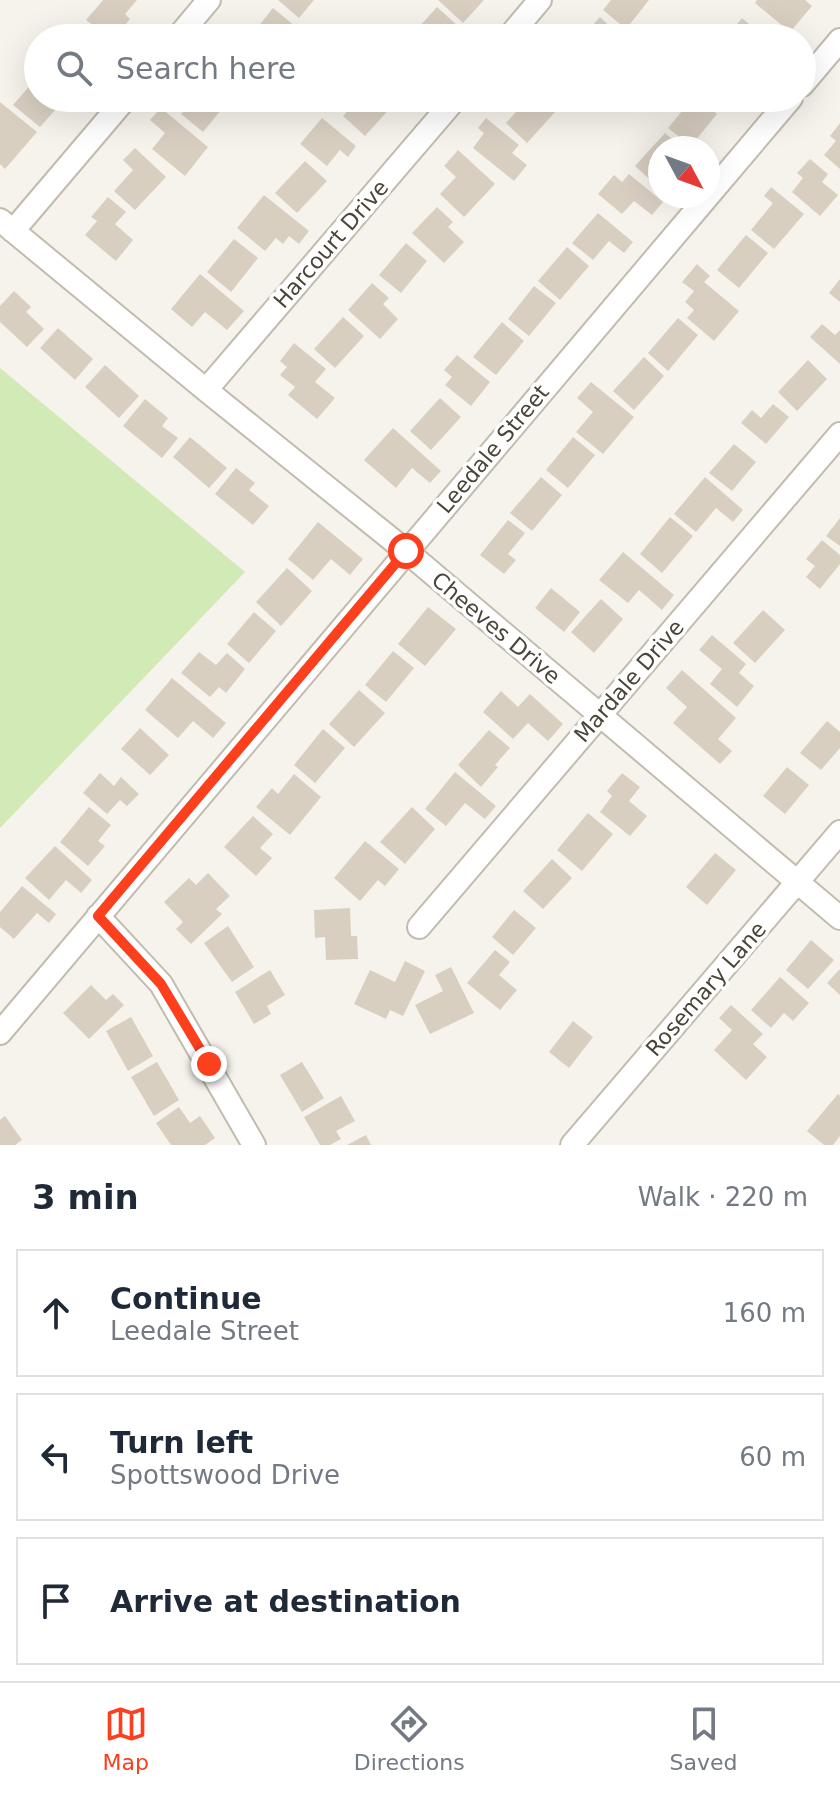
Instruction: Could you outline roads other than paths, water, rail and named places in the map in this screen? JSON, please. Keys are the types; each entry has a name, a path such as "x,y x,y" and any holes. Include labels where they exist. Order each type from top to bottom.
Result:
{"street":[{"path":"189,24 209,0"},
{"path":"520,24 540,0"},
{"path":"816,68 840,40"},
{"path":"7,225 113,112"},
{"name":"Harcourt Drive","path":"206,390 444,112"},
{"name":"Leedale Street","path":"720,182 779,112"},
{"name":"Leedale Street","path":"0,1033 698,208"},
{"name":"Cheeves Drive","path":"7,225 406,551 840,918"},
{"name":"Mardale Drive","path":"419,927 840,434"},
{"name":"Rosemary Lane","path":"572,1145 840,832"},
{"path":"98,916 161,984 254,1145"}]}
